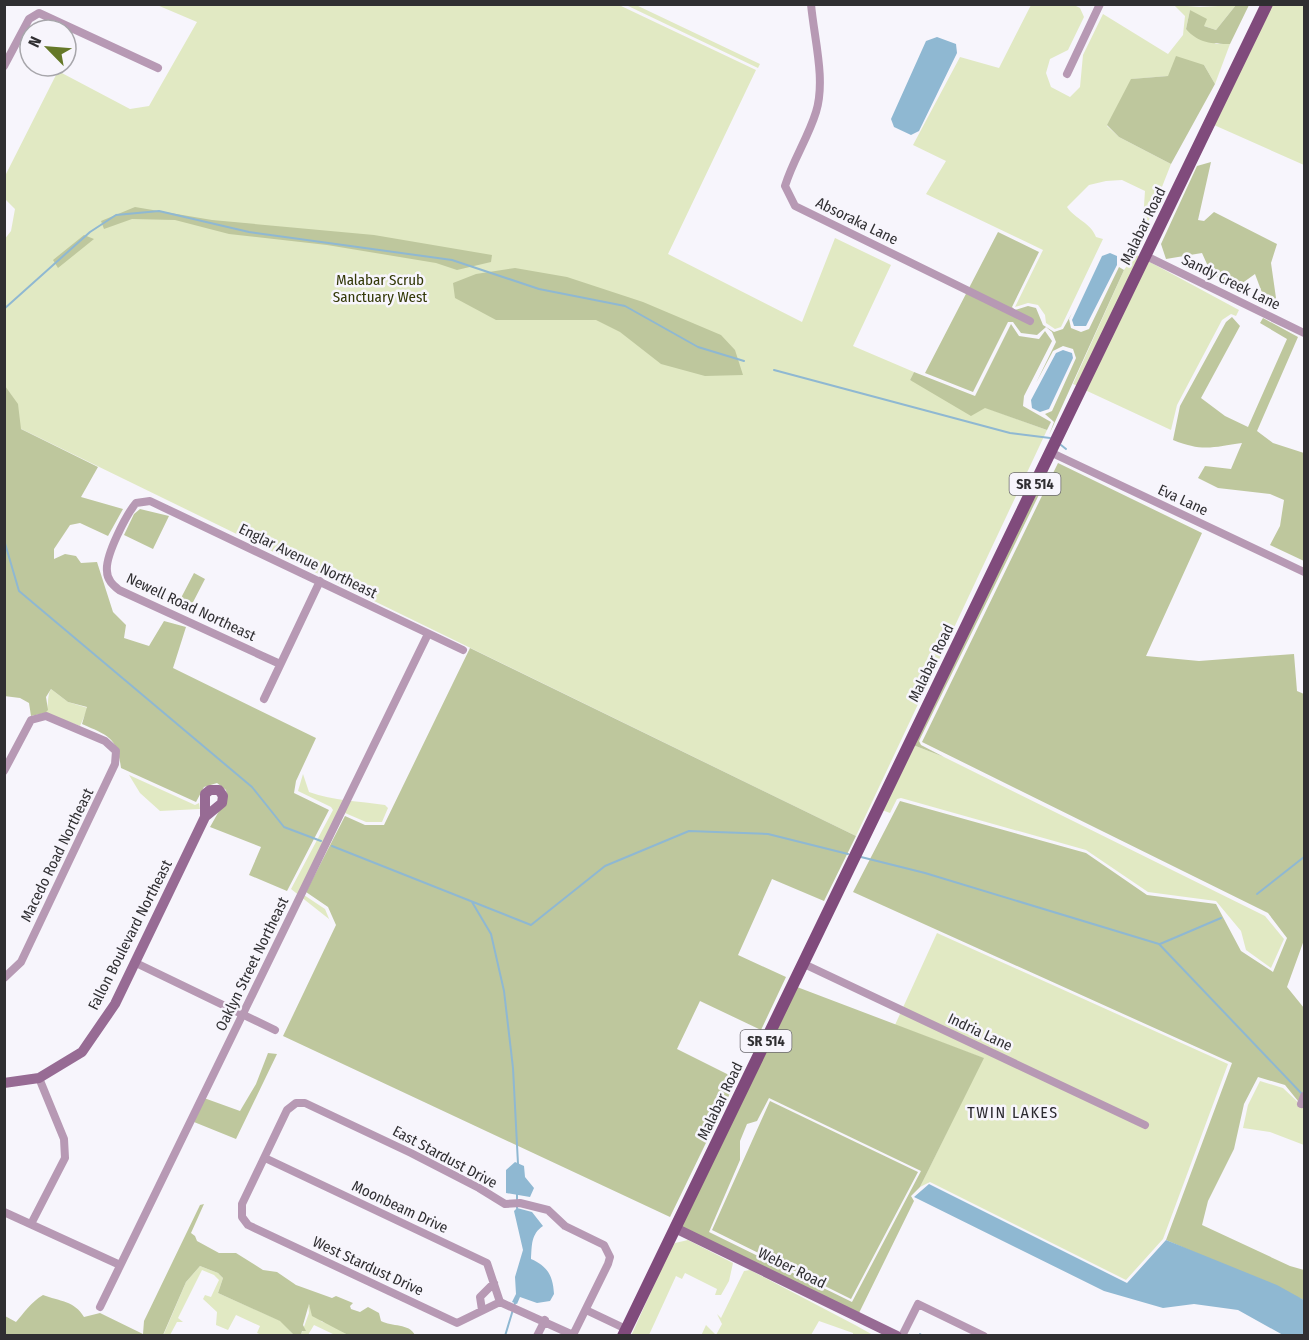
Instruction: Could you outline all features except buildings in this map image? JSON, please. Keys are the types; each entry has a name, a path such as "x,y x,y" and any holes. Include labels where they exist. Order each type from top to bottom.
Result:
{"main road":[{"name":"Malabar Road","path":"624,1332 1267,4"}],"street":[{"name":"Absoraka Lane","path":"811,4 819,88 816,112 791,166 786,186 795,206 1030,321"},
{"path":"1067,74 1097,6"},
{"path":"4,66 29,19 39,13 158,68"},
{"name":"Sandy Creek Lane","path":"1146,256 1305,333"},
{"name":"Eva Lane","path":"1050,452 1305,572"},
{"name":"Englar Avenue Northeast","path":"142,501 150,501 463,650"},
{"name":"Newell Road Northeast","path":"142,501 133,507 110,553 106,570 111,584 280,664"},
{"path":"264,699 320,582"},
{"name":"Oaklyn Street Northeast","path":"100,1307 428,634"},
{"name":"Macedo Road Northeast","path":"4,771 31,720 46,716 105,741 116,751 115,764 21,962 4,978"},
{"name":"Fallon Boulevard Northeast","path":"4,1083 39,1078 82,1052 115,1004 205,817"},
{"path":"136,963 276,1030"},
{"name":"Indria Lane","path":"804,964 1145,1125"},
{"path":"31,1224 65,1158 64,1139 39,1078"},
{"name":"East Stardust Drive","path":"265,1158 287,1110 296,1103 305,1103 411,1153 505,1204 516,1203 548,1210 566,1226 604,1245 609,1251 608,1264 586,1310"},
{"name":"Moonbeam Drive","path":"265,1158 487,1263 500,1302"},
{"name":"West Stardust Drive","path":"265,1158 242,1204 242,1217 248,1225 457,1323 500,1302"},
{"path":"4,1212 120,1265"},
{"name":"Weber Road","path":"675,1228 897,1335"},
{"path":"482,1310 480,1297 494,1283"},
{"path":"500,1302 573,1335 586,1310 624,1332"},
{"path":"902,1335 918,1304 984,1335"},
{"path":"537,1335 544,1320"}],"green space":[{"name":"Malabar Scrub Sanctuary West","path":"157,5 619,5 756,70 668,254 802,322 835,238 891,265 853,346 914,372 910,380 1047,430 856,836 5,421 4,240 11,231 15,209 5,199 5,176 54,78 71,78 130,109 149,106 197,22"},
{"path":"626,5 636,5 760,64 758,68"},
{"path":"1031,5 1074,5 1080,8 1084,17 1068,50 1050,59 1046,73 1051,87 1070,97 1080,87 1083,55 1103,14 1168,54 1183,35 1185,16 1174,5 1200,7 1236,5 1216,30 1204,26 1190,10 1186,29 1216,44 1230,44 1215,84 1204,65 1168,76 1132,79 1107,126 1119,137 1171,164 1147,225 1143,220 1145,191 1122,180 1089,185 1067,207 1094,232 1096,237 1103,239 1061,327 1055,329 1046,323 1045,315 1038,305 1028,303 1015,307 1043,250 926,194 946,161 913,145 960,57 999,68"},
{"path":"1236,5 1249,5 1230,44 1206,42 1195,37 1186,29 1190,10 1207,19 1204,26 1216,30"},
{"path":"1272,5 1304,5 1304,165 1214,125"},
{"path":"1176,56 1204,65 1215,84 1171,164 1119,137 1107,125 1131,79 1168,76"},
{"path":"1211,162 1198,220 1204,221 1214,212 1277,244 1271,263 1277,305 1264,298 1255,274 1234,289 1211,273 1202,253 1166,259 1161,244 1197,166"},
{"path":"135,207 212,220 374,235 492,255 491,262 457,270 436,263 327,245 229,234 175,220 132,219 104,229 101,221"},
{"path":"998,232 1039,252 1012,307 1015,310 1028,306 1036,308 1043,325 1054,332 1063,329 1072,313 1069,319 1071,328 1081,332 1089,329 1119,267 1124,270 1049,435 1054,422 1045,414 1052,411 1076,358 1073,349 1063,346 1053,351 1036,383 1056,342 1052,332 1046,327 1037,335 1021,333 1013,322 1008,322 973,392 925,373"},
{"path":"84,235 94,239 58,268 53,260"},
{"path":"1135,254 1140,257 1078,386 1073,384 1124,270"},
{"path":"1148,261 1239,310 1236,316 1231,314 1222,320 1177,405 1171,430 1085,390"},
{"path":"515,268 567,277 643,302 721,335 735,350 743,375 705,376 661,364 620,332 596,320 496,320 455,298 453,283 476,274"},
{"path":"1232,317 1240,326 1201,398 1225,416 1248,427 1287,339 1260,323 1263,318 1298,337 1257,431 1273,443 1304,453 1304,561 1270,545 1280,526 1284,500 1270,494 1218,488 1198,478 1205,466 1231,469 1242,443 1200,447 1173,440 1180,406 1226,322"},
{"path":"1011,324 1019,336 1039,339 1045,331 1052,341 1024,396 1023,406 1051,422 1047,430 985,408 971,416 910,380 914,372 975,396"},
{"path":"5,386 18,404 21,429 98,467 81,497 123,509 108,536 80,523 70,525 54,549 54,559 65,554 76,556 81,563 97,562 113,612 126,625 124,638 149,646 164,621 186,627 173,668 316,738 296,781 294,793 329,810 287,891 249,875 261,847 210,827 227,797 226,790 217,783 204,787 196,802 121,768 117,750 110,739 82,724 87,707 68,702 51,689 46,697 48,710 45,713 31,716 29,703 20,698 4,696"},
{"path":"1058,463 1202,533 1146,656 1199,661 1294,654 1297,691 1304,694 1304,940 1287,987 1304,1008 1304,1090 1298,1101 1285,1085 1258,1077 1244,1104 1234,1149 1208,1201 1202,1225 1290,1266 1304,1270 1304,1300 1166,1240 1232,1063 853,892 900,801 1086,853 1147,895 1216,904 1241,951 1273,972 1287,938 1268,913 922,742"},
{"path":"1050,472 919,741 921,745 944,757 913,745 1035,493"},
{"path":"140,509 169,516 153,549 124,535 134,514"},
{"path":"194,573 205,579 190,608 181,607 182,596"},
{"path":"470,648 856,836 824,901 772,879 738,955 786,977 761,1030 700,1001 677,1049 737,1079 670,1217 283,1036 336,925 328,907 306,892 345,816 365,825 384,825"},
{"path":"51,689 68,702 88,708 80,726 45,713"},
{"path":"913,745 944,757 1265,916 1284,939 1271,968 1246,950 1241,931 1216,901 1148,892 1086,850 901,798 897,799 890,813 882,810"},
{"path":"303,774 309,792 337,799 385,805 388,808 382,822 366,822 345,813 304,895 325,909 332,926 329,919 291,889 333,810 298,791"},
{"path":"129,775 195,805 199,803 200,809 160,811 140,793"},
{"path":"937,933 1228,1064 1163,1239 1126,1280 930,1182 920,1187 983,1058 895,1025"},
{"path":"797,987 984,1058 920,1187 911,1196 914,1201 859,1313 680,1226","holes":["769,1098 921,1171 852,1302 709,1232 740,1160 740,1141 747,1124 757,1121"]},
{"path":"268,1053 277,1054 236,1139 194,1122 204,1098 240,1111 256,1084"},
{"path":"1260,1081 1283,1088 1303,1107 1304,1145 1270,1132 1243,1128 1248,1105"},
{"path":"770,1101 918,1172 851,1299 712,1230"},
{"path":"204,1204 191,1233 197,1241 219,1253 236,1253 263,1270 277,1272 296,1285 353,1303 350,1306 351,1309 360,1312 368,1307 379,1313 381,1321 405,1327 415,1335 348,1335 312,1316 309,1304 303,1325 306,1331 302,1331 301,1335 294,1335 280,1321 218,1293 223,1278 218,1273 200,1266 186,1282 163,1335 5,1335 5,1316 16,1322 31,1304 43,1295 71,1305 84,1317 100,1313 143,1334 144,1321 200,1205"},
{"path":"688,1240 733,1263 729,1281 721,1295 715,1295 717,1289 685,1273 682,1279 676,1276 649,1335 631,1336 669,1252 675,1243"},
{"path":"200,1266 218,1273 223,1278 218,1293 281,1321 294,1335 262,1335 257,1333 260,1326 236,1315 228,1330 216,1325 217,1312 203,1299 205,1295 211,1297 219,1280 202,1270 178,1318 183,1322 177,1322 170,1335 163,1336 186,1282"},
{"path":"750,1270 873,1335 853,1335 853,1333 819,1321 811,1335 701,1336 706,1325 716,1335 722,1324 717,1314 721,1318 744,1271"},
{"path":"308,1304 322,1322 329,1323 348,1335 335,1335 314,1325 308,1335 301,1335 309,1313"}],"water":[{"path":"937,37 956,44 957,53 919,131 911,135 894,127 891,119 926,41"},
{"path":"1110,253 1117,256 1117,265 1086,326 1074,326 1072,320 1102,256"},
{"path":"1063,350 1072,353 1073,358 1049,409 1040,412 1032,408 1031,400 1056,353"},
{"path":"515,1162 524,1166 525,1177 534,1188 530,1197 506,1193 506,1170"},
{"path":"929,1184 1127,1283 1166,1240 1277,1285 1304,1300 1304,1335 1283,1335 1238,1310 1194,1304 1163,1308 1104,1291 914,1197"},
{"path":"517,1208 532,1212 543,1226 534,1236 531,1259 545,1268 551,1276 554,1294 550,1301 537,1303 520,1297 517,1304 512,1302 516,1294 515,1277 523,1250 514,1211"}],"waterway":[{"path":"4,309 90,232 116,215 159,211 249,232 452,260 539,289 625,306 698,347 744,361"},
{"path":"774,370 1010,433 1050,438"},
{"path":"1061,445 1066,449"},
{"path":"4,540 19,591 252,787 284,827 321,841"},
{"path":"332,846 531,925 605,866 689,831 768,834 848,854"},
{"path":"861,857 925,873 1159,944 1303,1095"},
{"path":"1257,894 1304,857"},
{"path":"472,902 491,934 504,991 513,1068 518,1164"},
{"path":"1160,944 1221,918"},
{"path":"517,1194 517,1208"},
{"path":"505,1336 515,1303"}],"district":[{"name":"TWIN LAKES","path":"1013,1112"}]}
